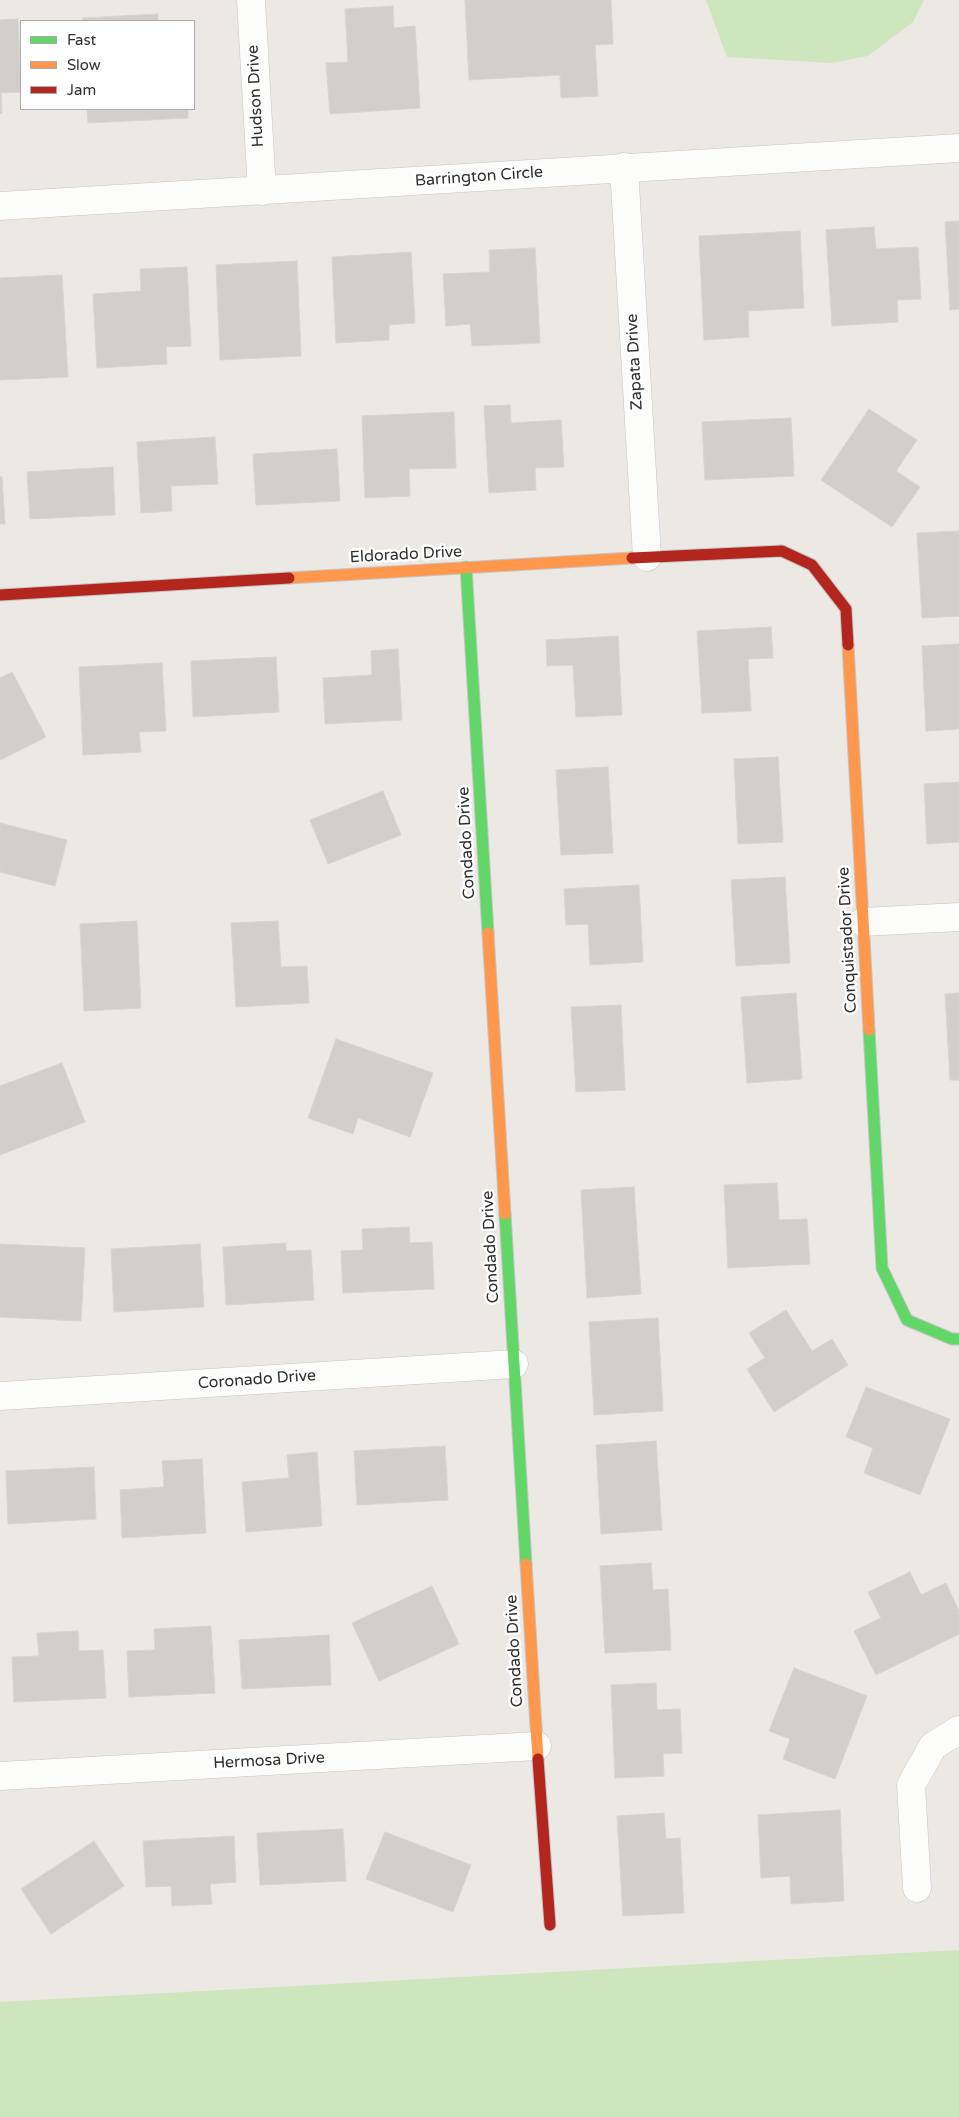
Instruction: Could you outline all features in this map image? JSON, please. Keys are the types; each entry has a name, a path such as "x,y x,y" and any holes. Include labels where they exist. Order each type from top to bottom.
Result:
{"street":[{"name":"Hudson Drive","path":"251,0 262,191"},
{"name":"Barrington Circle","path":"0,206 959,148"},
{"name":"Zapata Drive","path":"624,167 647,557"},
{"name":"Eldorado Drive","path":"0,595 466,567 782,551 812,564"},
{"name":"Conquistador Drive","path":"812,564 846,609 882,1268 907,1320 952,1339 959,1339"},
{"name":"Condado Drive","path":"466,567 537,1746 550,1925"},
{"path":"863,922 959,916"},
{"name":"Coronado Drive","path":"0,1396 514,1364"},
{"path":"917,1888 912,1785 933,1746 959,1730"},
{"name":"Hermosa Drive","path":"0,1776 537,1746"}],"green space":[{"path":"706,0 924,0 913,22 868,56 831,63 727,57"},
{"path":"959,1950 959,2117 0,2117 0,2002"}],"building":[{"path":"465,0 611,0 613,44 595,45 598,96 561,98 560,75 469,80"},
{"path":"393,6 394,28 415,26 420,108 330,114 326,63 348,62 345,9"},
{"path":"158,14 158,20 83,20 83,18"},
{"path":"18,19 20,92 1,93 2,113 0,114 0,20"},
{"path":"87,110 188,110 188,118 88,123"},
{"path":"959,221 959,309 950,310 945,222"},
{"path":"874,227 876,249 918,247 921,299 897,300 898,322 832,326 826,230"},
{"path":"800,231 804,308 748,311 749,337 704,340 699,236"},
{"path":"535,248 540,343 472,346 470,324 446,326 443,274 490,272 489,250"},
{"path":"411,252 415,323 389,325 389,340 336,343 332,257"},
{"path":"297,261 301,356 220,360 216,265"},
{"path":"187,267 191,346 166,347 167,364 97,368 93,294 141,291 140,269"},
{"path":"62,275 68,377 0,380 0,278"},
{"path":"510,405 511,423 561,420 564,467 535,468 536,490 489,493 484,406"},
{"path":"869,409 917,440 896,471 920,487 892,527 821,480"},
{"path":"454,412 456,468 409,469 410,496 365,498 362,416"},
{"path":"791,418 794,476 705,480 702,422"},
{"path":"215,437 218,484 171,486 172,511 141,513 137,442"},
{"path":"337,449 340,501 256,505 253,454"},
{"path":"113,467 115,515 30,519 27,472"},
{"path":"0,477 2,477 5,524 0,524"},
{"path":"959,531 959,616 922,618 917,533"},
{"path":"771,627 773,658 748,659 751,711 702,713 697,631"},
{"path":"618,636 622,715 576,717 573,665 547,666 546,640"},
{"path":"959,644 959,729 926,731 922,646"},
{"path":"398,649 402,720 325,724 323,678 372,675 371,651"},
{"path":"276,657 279,712 193,717 191,661"},
{"path":"162,663 166,731 139,732 141,752 83,755 79,667"},
{"path":"12,672 46,737 0,760 0,678"},
{"path":"778,757 783,842 738,844 734,759"},
{"path":"608,767 613,853 561,855 556,770"},
{"path":"959,782 959,842 927,844 924,784"},
{"path":"383,791 401,835 328,864 310,820"},
{"path":"0,823 67,840 55,886 0,872"},
{"path":"785,877 790,963 736,966 731,880"},
{"path":"639,885 643,962 590,965 588,924 566,925 564,889"},
{"path":"137,921 141,1008 84,1011 80,924"},
{"path":"278,921 281,967 307,966 309,1003 236,1007 231,923"},
{"path":"796,993 802,1079 747,1083 741,997"},
{"path":"959,993 959,1080 950,1080 945,994"},
{"path":"621,1005 625,1090 576,1092 571,1007"},
{"path":"336,1039 433,1073 410,1137 358,1118 353,1134 308,1118"},
{"path":"62,1063 85,1122 0,1155 0,1086"},
{"path":"777,1183 779,1220 807,1219 810,1264 728,1268 724,1185"},
{"path":"634,1187 641,1294 587,1298 581,1190"},
{"path":"409,1227 410,1243 432,1242 434,1289 343,1293 341,1251 363,1250 362,1229"},
{"path":"286,1243 286,1251 311,1250 314,1300 226,1305 223,1247"},
{"path":"0,1244 85,1248 81,1321 0,1317"},
{"path":"200,1244 204,1307 114,1312 111,1249"},
{"path":"786,1310 812,1351 832,1339 848,1365 774,1412 747,1369 765,1358 749,1333"},
{"path":"658,1318 663,1411 594,1415 589,1322"},
{"path":"866,1387 950,1419 920,1495 864,1473 873,1448 846,1437"},
{"path":"656,1441 662,1530 601,1534 596,1445"},
{"path":"445,1446 448,1500 357,1505 354,1451"},
{"path":"317,1452 322,1526 246,1532 242,1482 289,1478 287,1455"},
{"path":"202,1459 206,1533 122,1538 120,1490 164,1487 162,1461"},
{"path":"94,1467 96,1519 8,1524 6,1471"},
{"path":"651,1563 653,1590 668,1589 671,1650 605,1653 600,1566"},
{"path":"910,1572 921,1595 946,1583 959,1611 959,1634 876,1675 854,1631 881,1618 868,1592"},
{"path":"432,1586 459,1644 379,1681 352,1623"},
{"path":"211,1626 215,1693 129,1697 127,1651 155,1650 154,1629"},
{"path":"78,1631 79,1651 103,1650 106,1698 14,1702 12,1657 39,1656 37,1633"},
{"path":"329,1635 331,1685 242,1689 239,1640"},
{"path":"794,1668 867,1696 835,1779 783,1759 790,1739 769,1731"},
{"path":"656,1683 657,1710 680,1709 682,1753 663,1754 664,1776 615,1778 611,1685"},
{"path":"840,1810 844,1901 791,1904 790,1876 761,1878 758,1815"},
{"path":"664,1813 666,1839 680,1838 684,1913 623,1916 617,1816"},
{"path":"343,1829 346,1881 260,1885 257,1833"},
{"path":"385,1832 471,1865 453,1912 366,1879"},
{"path":"234,1836 236,1882 210,1884 212,1904 172,1906 171,1886 146,1887 143,1841"},
{"path":"94,1841 124,1886 51,1934 21,1889"}],"traffic: fast":[{"path":"466,567 488,933"},
{"path":"869,1030 882,1268 907,1320 952,1339 959,1339"},
{"path":"505,1214 526,1564"}],"traffic: slow":[{"path":"289,578 632,558"},
{"path":"848,645 869,1030"},
{"path":"488,933 505,1214"},
{"path":"526,1564 538,1759"}],"traffic: jam":[{"path":"632,558 782,551 812,565 846,609 848,645"},
{"path":"0,595 289,578"},
{"path":"538,1759 550,1925"}]}
